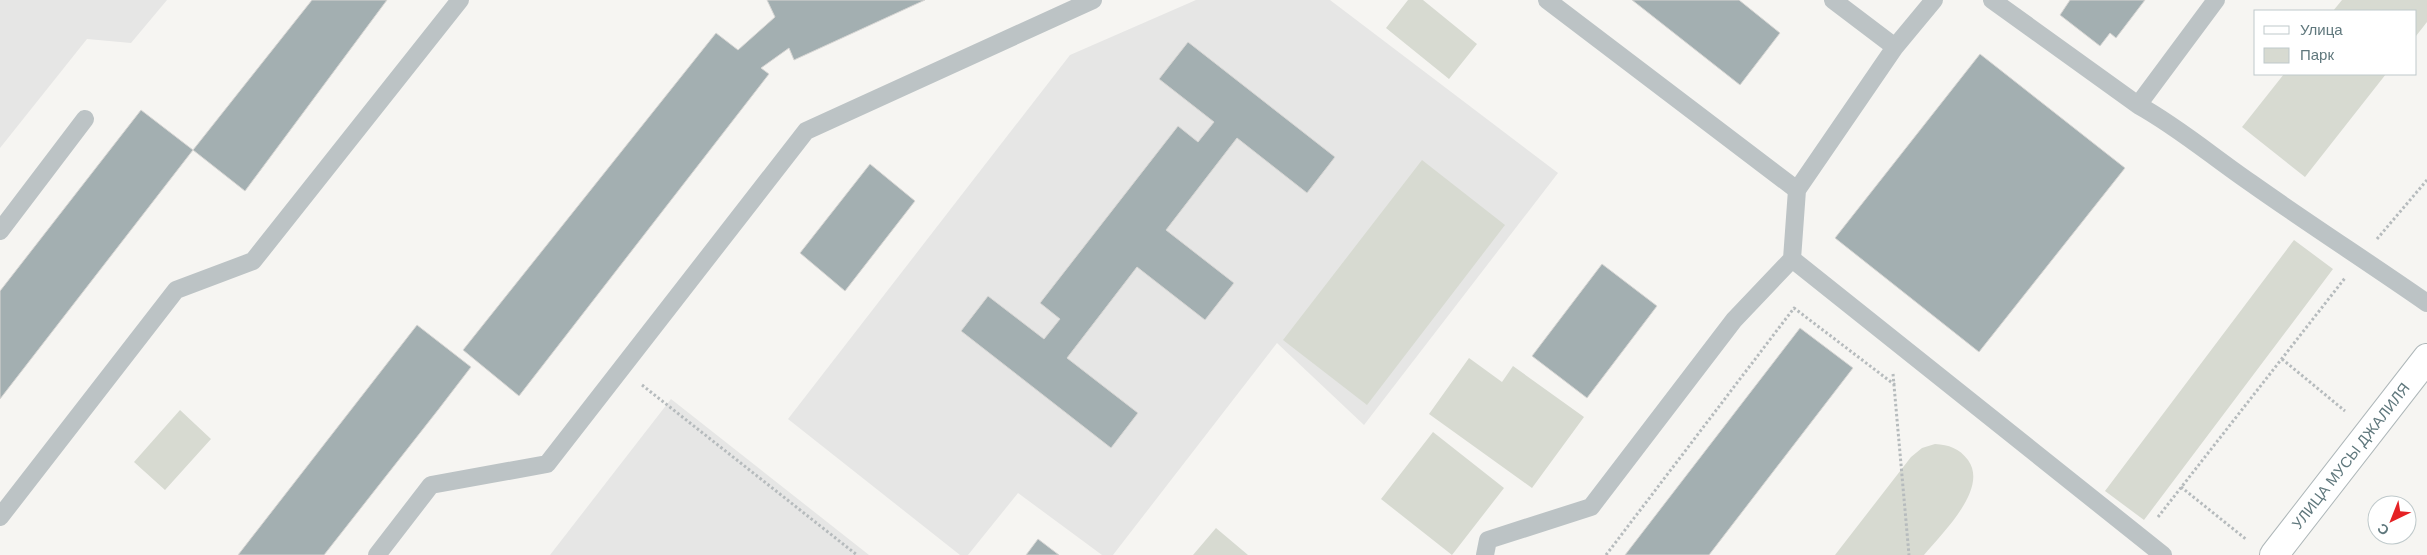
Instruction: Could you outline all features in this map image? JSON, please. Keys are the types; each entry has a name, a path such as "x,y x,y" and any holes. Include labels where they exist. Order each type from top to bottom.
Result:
{"main road":[{"name":"УЛИЦА МУСЫ ДЖАЛИЛЯ","path":"2264,550 2427,358"}],"lane":[{"path":"0,517 176,290 253,261 460,0"},
{"path":"377,555 431,485 547,464 806,131 1093,0"},
{"path":"1547,0 1797,190"},
{"path":"1833,0 1896,47"},
{"path":"1485,555 1488,540 1591,507 1734,320 1792,259 1797,190 1896,47 1934,0"},
{"path":"1992,0 2138,105 2160,117 2221,162 2427,302"},
{"path":"2138,105 2216,0"},
{"path":"0,231 85,119"},
{"path":"1792,259 2163,555"}],"path":[{"path":"2142,538 2361,258 2427,180"},
{"path":"1606,555 1794,308 1894,384"},
{"path":"1889,336 1909,555"},
{"path":"2282,359 2347,412"},
{"path":"622,369 857,555"},
{"path":"2181,487 2264,550"}],"shaded area":[{"path":"0,0 167,0 131,43 87,39 0,148"},
{"path":"1196,0 1330,0 1558,173 1364,425 1277,343 1113,555 1102,555 1018,493 968,555 960,555 788,419 1070,55"},
{"path":"671,399 869,555 550,555"}],"green space":[{"path":"1408,0 1423,0 1477,44 1449,79 1386,28"},
{"path":"2342,0 2427,0 2427,22 2417,35 2417,10 2334,10"},
{"path":"2283,75 2385,75 2305,177 2242,127"},
{"path":"1422,160 1505,225 1367,405 1283,340"},
{"path":"2294,240 2333,269 2144,520 2105,491"},
{"path":"1469,358 1502,382 1513,366 1584,417 1532,488 1429,414"},
{"path":"180,410 211,439 165,490 134,462"},
{"path":"1433,432 1504,488 1452,555 1381,499"},
{"path":"1935,444 1953,448 1965,456 1973,472 1973,484 1961,510 1924,555 1835,555 1911,457 1922,448"},
{"path":"1216,528 1248,555 1193,555"}],"building":[{"path":"312,0 387,0 245,191 193,150"},
{"path":"767,0 925,0 794,60 789,48 761,68 769,74 519,396 463,350 716,33 738,50 775,17"},
{"path":"1632,0 1739,0 1780,33 1740,85"},
{"path":"2070,0 2145,0 2116,38 2110,33 2100,46 2060,15"},
{"path":"1188,42 1335,157 1307,193 1237,138 1166,230 1234,283 1205,320 1137,267 1067,358 1138,413 1111,448 961,331 988,296 1044,339 1060,319 1040,303 1178,126 1198,142 1214,122 1159,79"},
{"path":"1980,54 2125,168 1979,352 1835,238"},
{"path":"141,110 193,150 0,399 0,291"},
{"path":"870,164 915,201 845,291 800,253"},
{"path":"1602,264 1657,306 1587,398 1532,356"},
{"path":"417,325 471,367 438,410 324,555 238,555"},
{"path":"1800,328 1853,368 1709,555 1625,555"},
{"path":"1038,539 1059,555 1026,555"}]}
